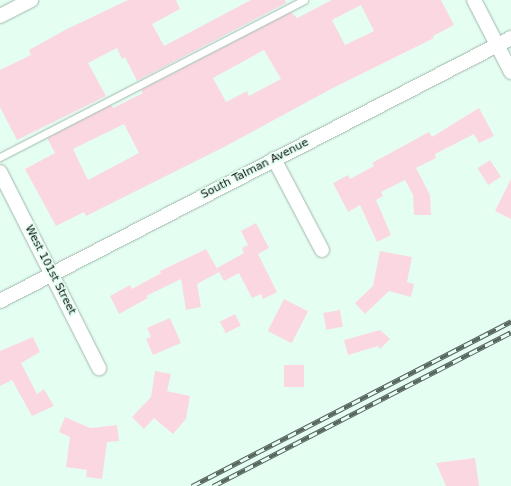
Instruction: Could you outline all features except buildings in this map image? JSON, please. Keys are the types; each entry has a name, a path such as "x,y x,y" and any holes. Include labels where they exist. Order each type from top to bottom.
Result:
{"street":[{"path":"0,16 31,0"},
{"path":"474,0 511,72"},
{"name":"South Talman Avenue","path":"0,301 511,38"},
{"path":"274,159 322,250"},
{"name":"West 101st Street","path":"0,172 99,368"}],"lane":[{"path":"0,157 304,0"}],"railway":[{"path":"192,486 511,321"},
{"path":"213,486 511,332"}]}
